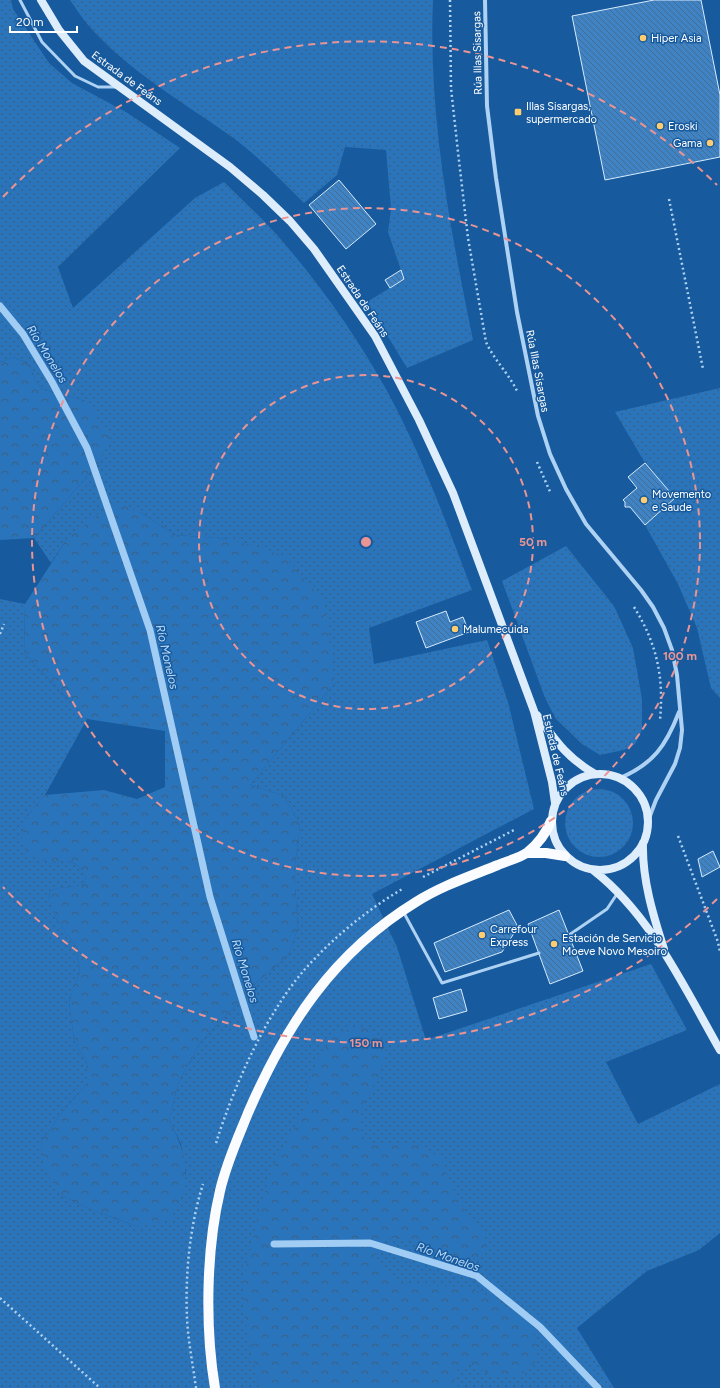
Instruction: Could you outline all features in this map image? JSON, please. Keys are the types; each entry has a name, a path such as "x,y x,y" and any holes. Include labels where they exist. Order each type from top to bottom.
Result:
{"main road":[{"path":"527,853 547,831 552,821"},
{"path":"215,1388 208,1308 211,1247 220,1191 237,1139 264,1076 291,1028 321,984 354,949 389,919 403,910 441,889 527,853 546,853 566,856"}],"street":[{"name":"Estrada de Feáns","path":"41,0 59,30 84,61 230,167 290,220 314,249 374,336 419,420 453,493 534,711 552,782 555,803 552,821 555,840 566,856 574,863 593,870 605,870 617,867 628,861 638,852 644,842 648,820 643,800 637,790 620,778 612,775 595,774 583,777 571,783 562,792 555,803"},
{"name":"Rúa Illas Sisargas","path":"485,0 487,106 493,156 518,312 538,416 550,454 566,489 586,524 641,590 664,628 672,650 677,675 682,730 680,748 675,764 656,800 648,820"},
{"name":"Rúa Illas Sisargas","path":"620,778 637,771 658,752 672,728 679,710"},
{"name":"Estrada de Feáns","path":"534,711 562,749 579,765 595,774"},
{"path":"644,842 644,869 651,909 666,956"},
{"path":"593,870 618,892 666,956 720,1050"}],"lane":[{"path":"20,0 42,42 75,76 98,86 120,88"},
{"path":"569,935 607,909 618,892"},
{"path":"403,910 442,984 539,953"}],"path":[{"path":"670,199 703,369"},
{"path":"0,634 4,624"},
{"path":"678,836 718,942 720,952"},
{"path":"0,1298 100,1388"}],"green space":[{"path":"0,0 11,0 13,9 49,63 72,83 126,112 180,148 58,267 73,308 195,198 224,182 278,236 308,272 336,310 386,389 422,463 472,590 369,628 374,664 487,640 508,702 534,809 372,894 397,947 426,1040 651,964 687,1030 606,1062 638,1124 720,1084 720,1233 699,1250 647,1271 577,1328 614,1388 0,1388 0,599 25,604 24,653 87,719 45,795 27,815 44,861 69,861 78,866 86,876 84,884 62,887 54,890 50,892 49,899 57,920 76,946 80,971 69,1002 74,1040 87,1064 87,1084 62,1112 41,1142 61,1195 90,1209 139,1227 186,1174 181,1144 169,1120 179,1081 200,1043 259,980 288,956 298,928 294,873 300,825 284,796 250,785 335,683 229,539 176,535 140,512 67,539 51,563 34,538 101,460 86,401 41,389 27,363 13,357 0,363"},
{"path":"70,0 433,0 432,43 434,85 442,171 456,256 473,340 407,368 367,302 404,279 388,232 391,209 386,150 345,147 337,175 304,203 270,169 232,137 157,85 120,57 88,25"},
{"path":"13,357 27,363 41,389 86,401 109,436 101,460 34,538 0,540 0,363"},
{"path":"720,388 720,698 711,688 697,628 678,584 645,525 675,498 645,463 615,412"},
{"path":"114,502 140,512 176,535 229,539 285,556 324,602 335,683 250,785 284,796 300,825 294,873 298,928 288,956 259,980 200,1043 179,1081 169,1120 176,1134 184,1158 185,1180 182,1192 171,1219 139,1227 90,1209 61,1195 45,1170 41,1142 62,1112 87,1084 87,1064 74,1040 69,1002 80,971 76,946 57,920 49,900 50,892 62,887 84,884 86,876 78,865 69,861 46,861 28,855 21,841 27,815 45,795 104,790 137,799 165,787 165,731 87,719 24,653 25,604 67,539"},
{"path":"566,546 614,606 633,648 642,699 642,730 635,744 624,750 600,755 582,744 556,719 545,698 502,581"},
{"path":"599,789 612,792 623,799 630,810 633,823 630,836 623,847 612,854 599,857 586,854 575,847 568,836 565,823 568,810 575,799 586,792"},
{"path":"358,1026 375,1033 386,1050 380,1075 366,1098 359,1114 359,1130 369,1145 416,1145 441,1158 457,1197 470,1218 482,1229 486,1240 485,1256 467,1259 400,1237 384,1239 375,1258 388,1274 399,1281 423,1286 455,1286 472,1289 493,1299 524,1321 535,1336 538,1348 537,1360 520,1375 492,1375 468,1363 456,1371 455,1382 459,1388 259,1388 244,1315 243,1284 258,1214 273,1166 305,1109 308,1082 320,1056 337,1033"}],"building":[{"path":"654,0 701,0 720,95 720,157 605,180 572,16"},
{"path":"339,180 376,224 346,249 309,205"},
{"path":"401,270 404,279 390,288 385,280"},
{"path":"645,463 675,498 645,525 630,507 625,507 625,502 623,500 637,488 628,477"},
{"path":"446,611 450,622 463,617 469,632 426,648 416,622"},
{"path":"713,851 720,867 702,877 698,859"},
{"name":"Carrefour Express","path":"509,910 518,927 502,952 445,972 434,943"},
{"name":"Estación de Servicio Moeve Novo Mesoiro","path":"559,910 583,971 550,984 528,924"},
{"path":"461,989 467,1011 439,1019 433,998"}],"waterway":[{"name":"Río Monelos","path":"0,306 23,334 52,382 87,448 150,630 210,897 254,1037"},
{"name":"Río Monelos","path":"274,1244 370,1243 477,1276 540,1327 598,1388"}],"place":[{"name":"Hiper Asia","path":"643,38"},
{"name":"Illas Sisargas, supermercado","path":"518,112"},
{"name":"Eroski","path":"660,126"},
{"name":"Gama","path":"710,143"},
{"name":"Movemento e Saude","path":"644,500"},
{"name":"Malumecuida","path":"455,629"},
{"name":"Carrefour Express","path":"482,935"},
{"name":"Estación de Servicio Moeve Novo Mesoiro","path":"554,944"}]}
